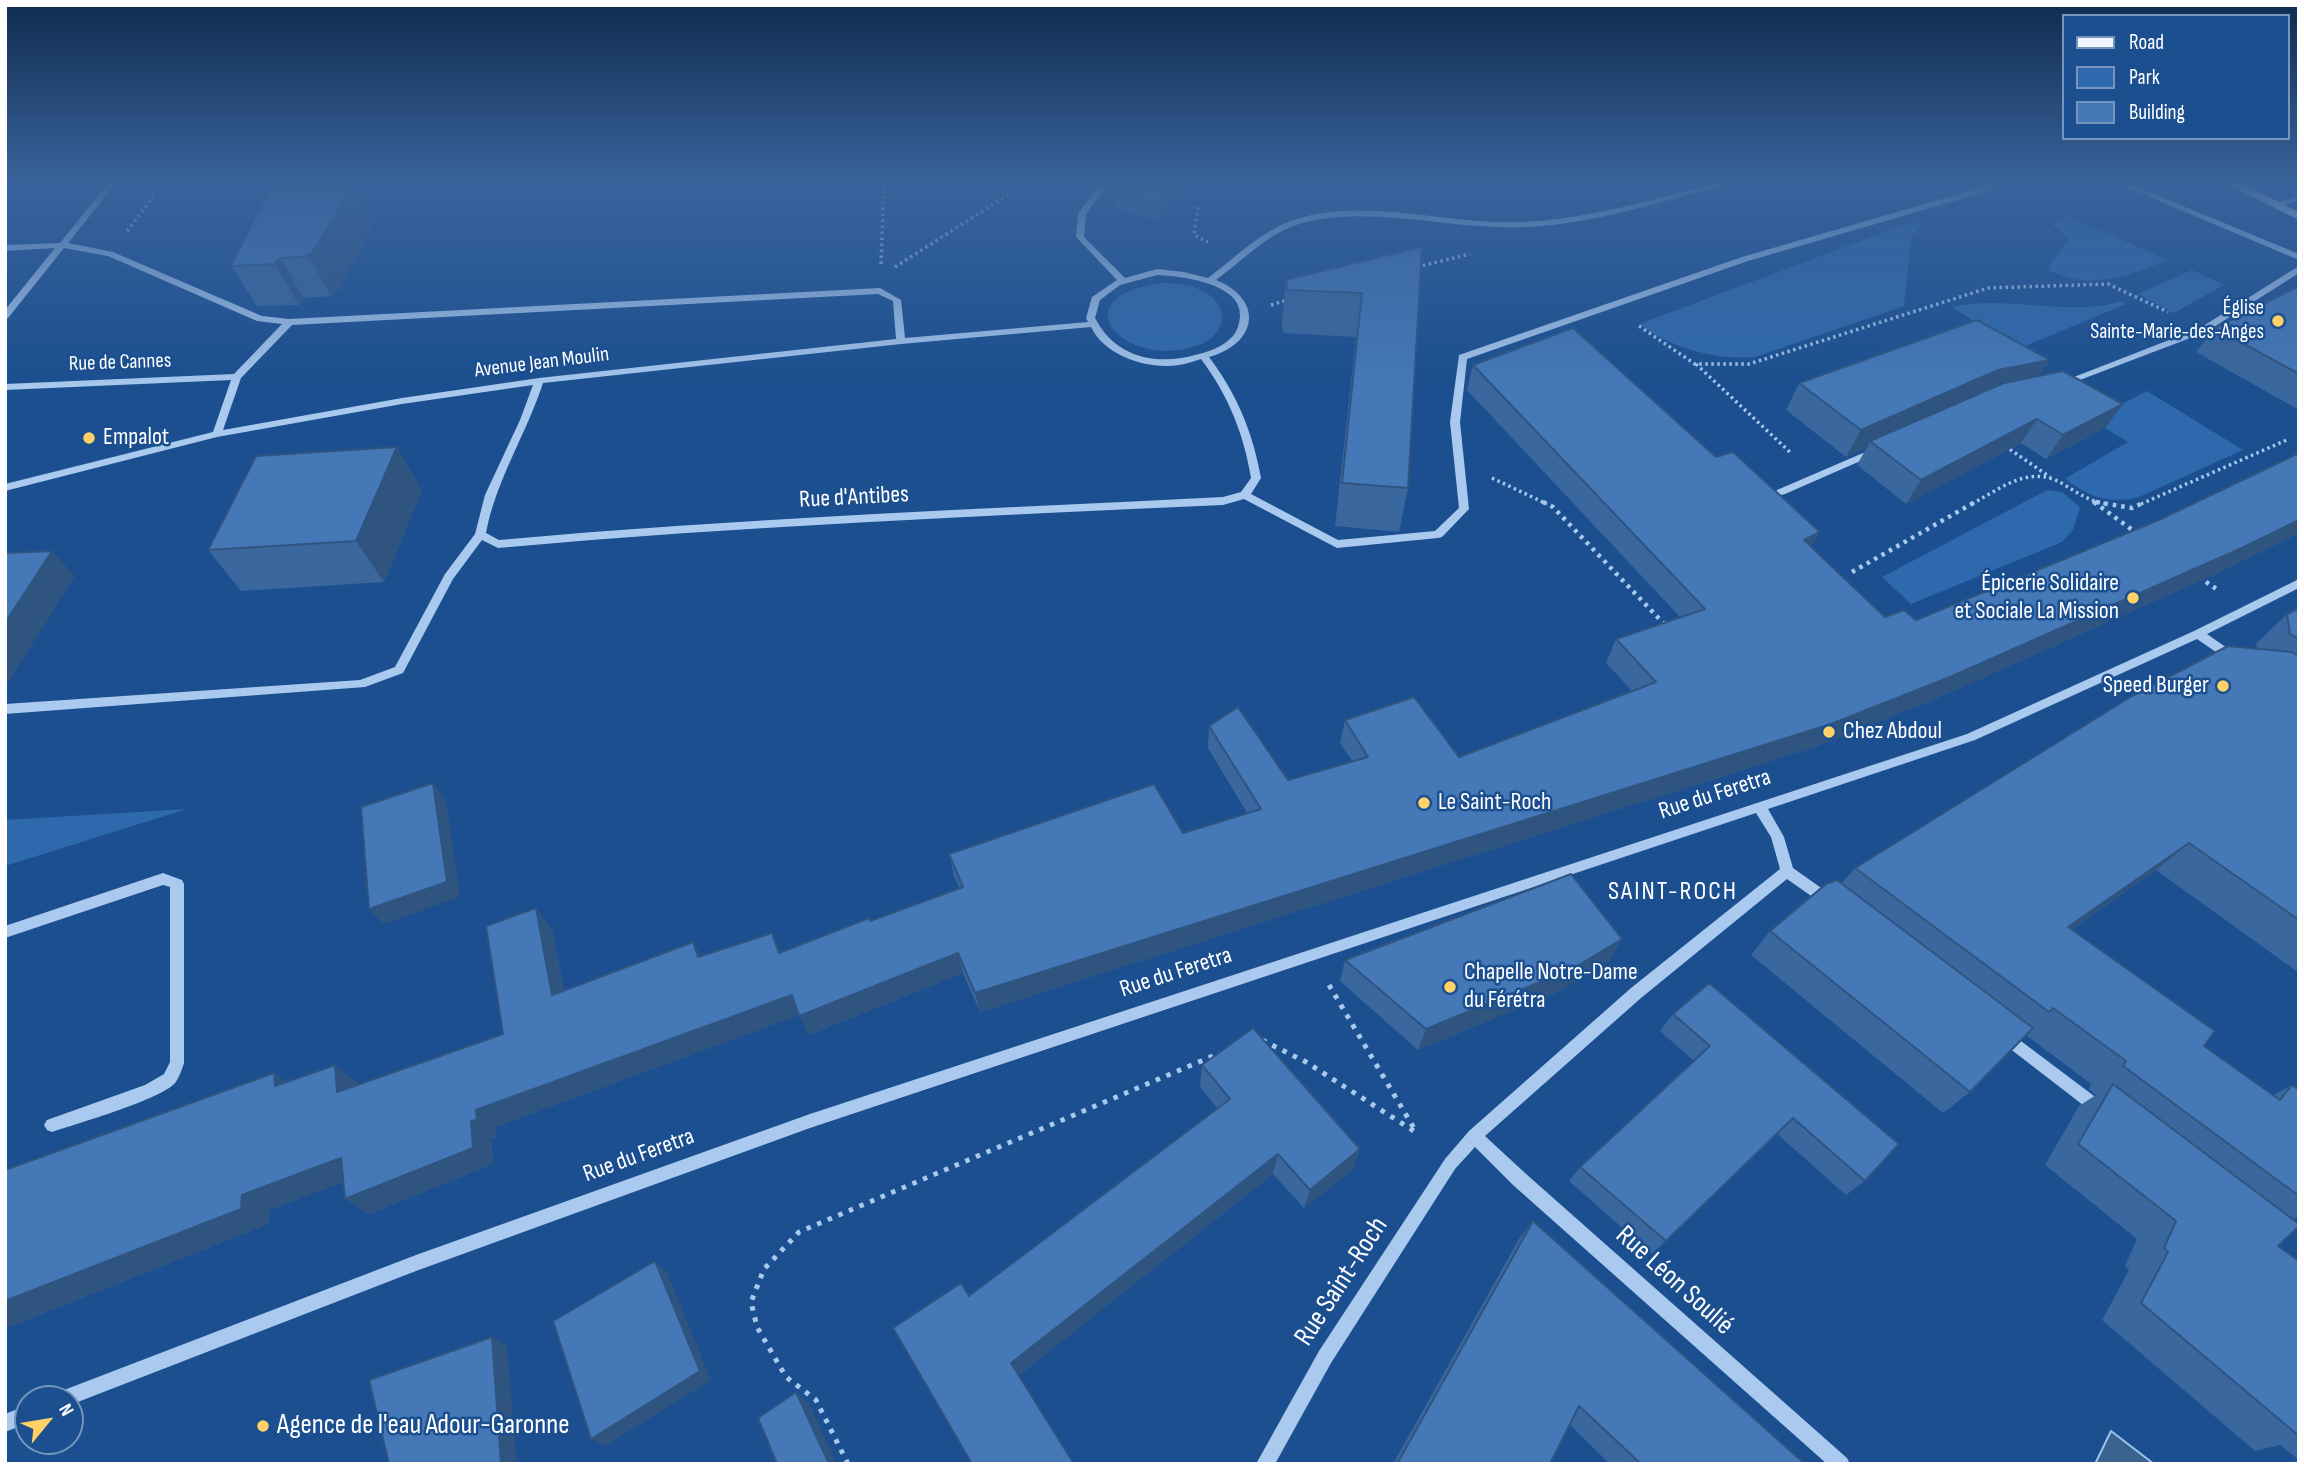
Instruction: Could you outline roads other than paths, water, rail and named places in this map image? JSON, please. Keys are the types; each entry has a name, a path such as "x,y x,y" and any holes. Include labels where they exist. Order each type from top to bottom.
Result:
{"street":[{"path":"5,316 58,251"},
{"path":"92,251 110,254 260,319 289,322 880,292 897,300 901,341"},
{"path":"1093,251 1122,280"},
{"path":"1210,280 1252,251"},
{"path":"1204,358 1224,382 1252,446 1256,478 1245,495 1337,544 1437,534 1464,509 1455,422 1462,357 1607,305 1774,251"},
{"path":"2045,390 2203,330 2299,269"},
{"path":"1157,272 1194,275 1210,280 1233,295 1244,314 1243,327 1236,339 1204,358 1163,362 1123,354 1097,335 1091,324 1090,311 1096,299 1122,280 1157,272"},
{"path":"217,435 237,377 289,322"},
{"name":"Avenue Jean Moulin","path":"5,488 217,435 402,401 539,382 901,341 1091,324"},
{"name":"Rue de Cannes","path":"5,387 237,377"},
{"path":"5,709 360,684 399,670 449,577 480,535 483,506 532,406 539,382"},
{"path":"1781,492 1893,443"},
{"name":"Rue d'Antibes","path":"480,535 498,544 607,534 886,517 1223,501 1245,495"},
{"name":"Rue du Feretra","path":"84,1391 416,1263 810,1121 1971,737 2198,634 2299,583"},
{"path":"2198,634 2242,664"},
{"path":"1759,807 1772,824 1783,848 1787,871 1842,911"},
{"path":"1474,1136 1636,993 1787,871"},
{"path":"5,932 163,879 177,884 177,1063 169,1079 149,1091 52,1125"},
{"path":"1994,1028 2114,1120"},
{"name":"Rue Saint-Roch","path":"1265,1464 1325,1357 1450,1164 1474,1136"},
{"name":"Rue Léon Soulié","path":"1474,1136 1519,1180 1841,1464"}],"place":[{"name":"Église Sainte-Marie-des-Anges","path":"2278,321"},
{"name":"Empalot","path":"89,438"},
{"name":"Épicerie Solidaire et Sociale La Mission","path":"2133,598"},
{"name":"Speed Burger","path":"2223,686"},
{"name":"Chez Abdoul","path":"1829,732"},
{"name":"Le Saint-Roch","path":"1424,803"},
{"name":"Chapelle Notre-Dame du Férétra","path":"1450,987"},
{"name":"Agence de l'eau Adour-Garonne","path":"263,1426"}],"district":[{"name":"SAINT-ROCH","path":"1673,892"}]}
